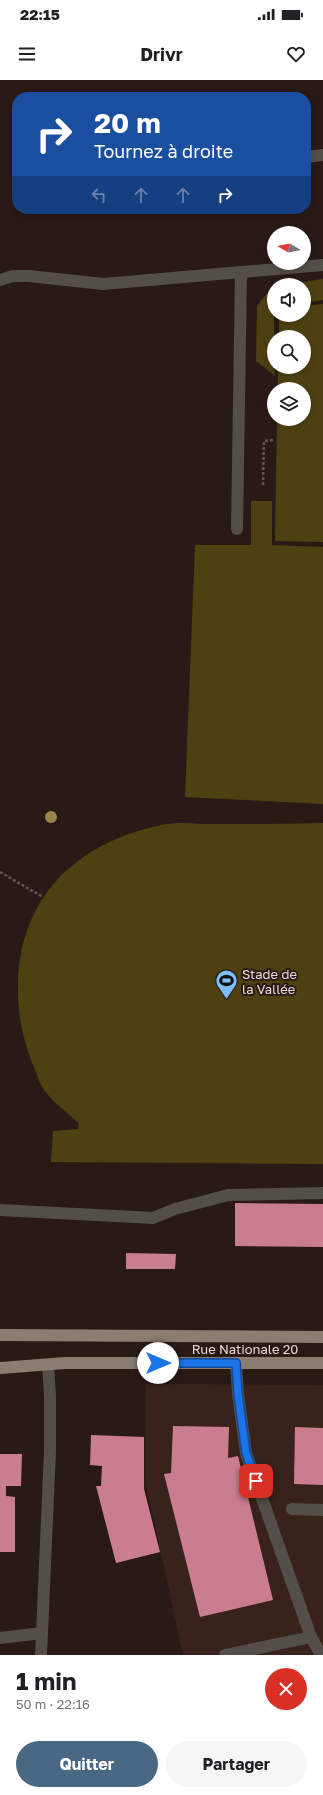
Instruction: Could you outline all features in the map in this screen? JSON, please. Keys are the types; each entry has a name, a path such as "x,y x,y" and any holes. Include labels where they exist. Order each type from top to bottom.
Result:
{"main road":[{"name":"Rue Nationale 20","path":"0,1335 323,1337"},
{"name":"Rue Nationale 20","path":"0,1368 48,1364 323,1363"}],"lane":[{"path":"311,156 323,155"},
{"path":"0,280 13,276 29,276 103,284 323,265"},
{"path":"237,529 241,273"},
{"path":"0,1210 153,1218 175,1208 228,1195 323,1194"},
{"path":"236,1363 238,1394 246,1453 311,1637 321,1655"},
{"path":"41,1655 50,1451 50,1396 48,1364"},
{"path":"292,1509 323,1510"},
{"path":"0,1638 42,1633"},
{"path":"224,1655 311,1637"}],"path":[{"path":"263,485 264,441 274,440"},
{"path":"0,872 43,897"}],"shaded area":[{"path":"323,279 323,300 311,302 311,281"},
{"path":"267,293 267,322 274,322 274,330 267,330 267,370 256,361 257,306"},
{"path":"323,304 323,542 275,541 277,426 311,426 311,382 278,382 278,374 311,374 311,330 279,330 279,322 311,322 311,305"},
{"path":"251,501 272,501 272,545 323,547 323,804 185,797 195,545 251,545"},
{"path":"180,823 323,823 323,1164 51,1162 53,1131 78,1129 79,1123 52,1099 41,1085 31,1060 23,1033 18,994 20,961 27,931 39,904 56,881 77,862 102,846 130,834 162,825"},
{"path":"146,1384 323,1385 323,1655 183,1655 146,1484"}],"building":[{"path":"235,1203 323,1204 323,1247 235,1246"},
{"path":"126,1253 176,1254 175,1269 126,1269"},
{"path":"173,1426 229,1427 228,1458 238,1456 273,1600 200,1617 164,1474 171,1473"},
{"path":"295,1427 323,1428 323,1485 294,1484"},
{"path":"91,1435 144,1437 144,1489 160,1552 116,1563 96,1486 101,1486 102,1466 90,1465"},
{"path":"0,1454 22,1454 21,1486 6,1486 6,1496 15,1497 15,1552 0,1552"}],"place":[{"name":"Stade de la Vallée","path":"226,1000"}],"route":[{"path":"158,1363 236,1363 238,1394 246,1453 256,1481"}]}
